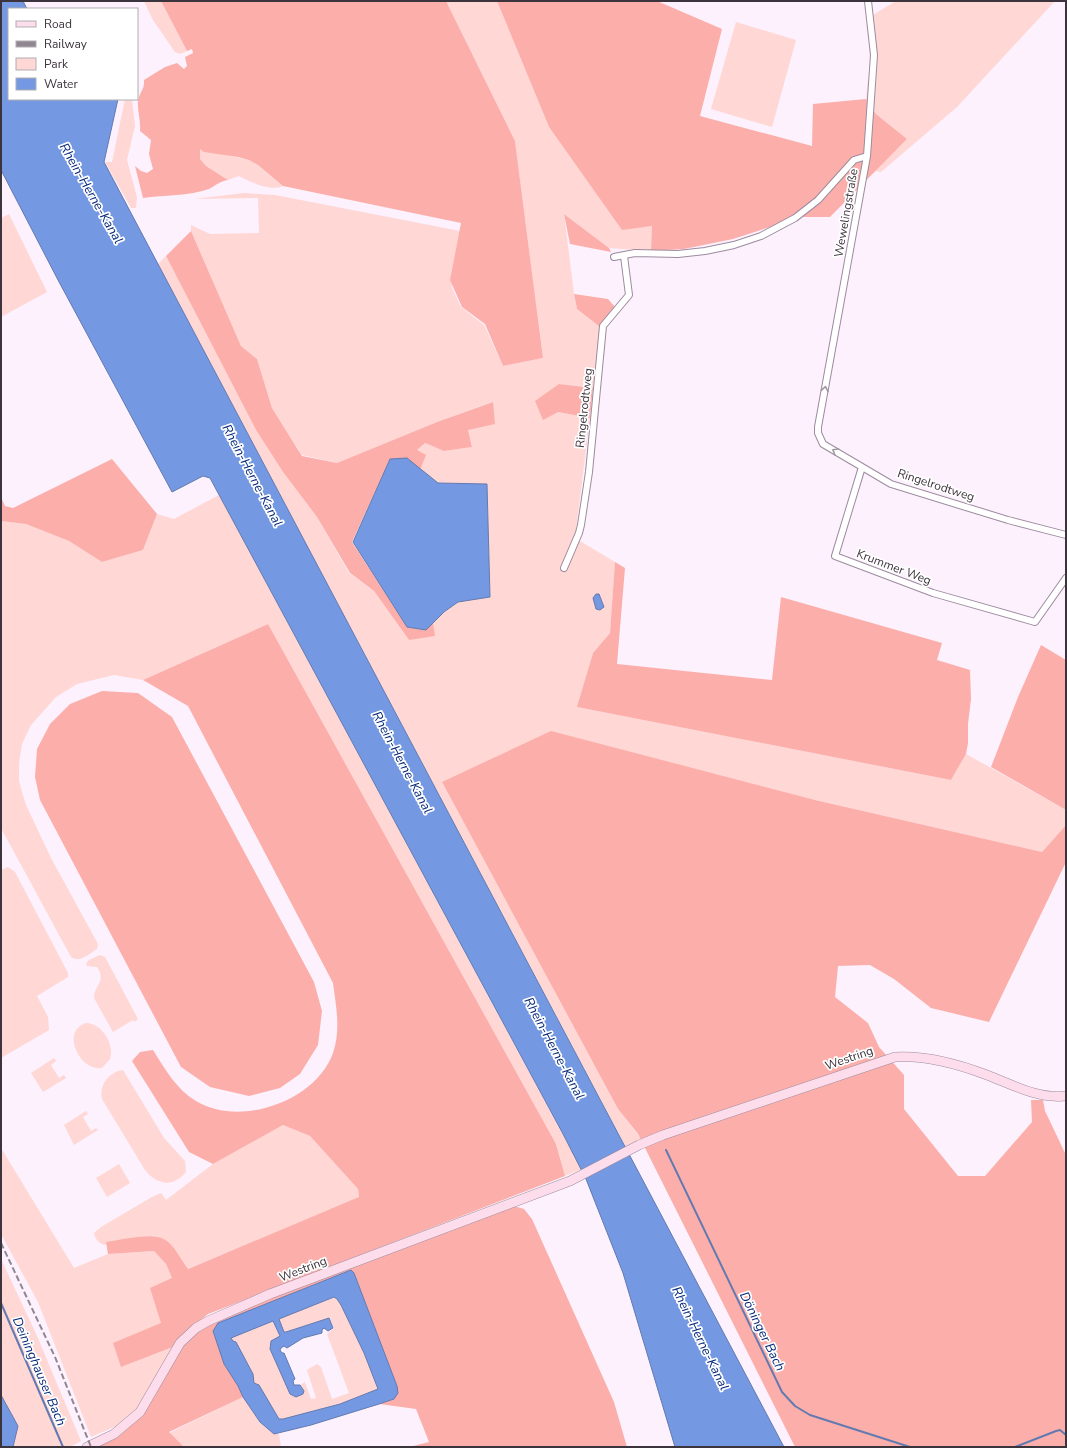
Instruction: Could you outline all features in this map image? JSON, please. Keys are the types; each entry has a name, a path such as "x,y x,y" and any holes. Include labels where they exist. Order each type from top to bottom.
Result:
{"main road":[{"name":"Westring","path":"87,1447 114,1434 135,1418 146,1404 180,1343 208,1320 270,1294 577,1177 644,1142 895,1057 915,1057 959,1065 1028,1092 1043,1096 1066,1096"}],"street":[{"name":"Wewelingstraße","path":"818,427 867,156 874,55 868,1"},
{"path":"614,257 635,253 678,254 705,251 734,245 761,236 795,218 818,200 854,160 867,156"},
{"name":"Ringelrodtweg","path":"564,568 579,534 581,525 589,472 603,326 629,295 624,256"},
{"name":"Ringelrodtweg","path":"818,427 818,433 823,444 892,484 1008,520 1066,535"},
{"name":"Krummer Weg","path":"862,467 834,556 933,593 1035,622 1066,578"}],"green space":[{"path":"144,1 161,1 187,51 180,54 175,52 153,20"},
{"path":"446,1 497,1 549,127 622,229 652,226 651,251 609,248 564,214 577,309 600,327 593,388 559,384 558,412 590,418 575,538 615,562 610,633 593,653 578,707 951,780 966,754 1066,810 1066,825 1042,852 815,800 442,782 618,1109 641,1139 626,1147 158,264 166,256 256,430 283,472 317,517 349,573 374,591 409,640 458,602 490,597 460,485 437,483 420,470 417,450 425,443 444,451 472,447 468,430 492,402 437,422 337,463 302,455 272,408 257,359 241,346 191,231 191,225 210,234 259,233 258,198 194,199 244,193 275,195 460,231 451,275 452,288 461,307 484,325 503,366 543,358 515,141"},
{"path":"896,1 1055,1 957,107 881,172 875,171 907,139 876,114 866,99 870,62 868,18"},
{"path":"736,22 796,40 772,127 711,109"},
{"path":"125,100 132,100 135,126 127,160 137,197 136,208 131,208 105,162 112,162"},
{"path":"200,149 249,160 258,165 283,186 278,188 267,187 239,176 228,180 206,166 200,159"},
{"path":"9,214 47,292 1,317 1,218"},
{"path":"219,495 581,1169 565,1176 556,1144 268,624 143,680 114,675 77,684 56,697 31,725 22,744 19,764 19,780 22,792 26,805 51,858 98,944 97,949 78,959 71,957 1,828 1,521 26,524 69,541 102,562 143,550 157,514 174,519"},
{"path":"8,867 15,872 68,973 68,977 37,996 48,1017 49,1030 1,1058 1,870"},
{"path":"100,955 105,957 138,1019 134,1022 133,1020 113,1032 94,998 101,976 100,972 97,967 87,966 86,964 89,960"},
{"path":"86,1023 97,1027 109,1041 111,1047 110,1059 102,1068 94,1068 87,1064 80,1058 76,1050 74,1034 78,1027"},
{"path":"54,1058 56,1061 51,1065 59,1078 64,1075 66,1078 43,1092 31,1073"},
{"path":"123,1070 164,1138 185,1161 186,1172 176,1181 165,1183 155,1179 145,1170 102,1099 102,1089 106,1080 113,1073"},
{"path":"86,1111 88,1114 83,1117 91,1131 96,1128 98,1130 74,1145 64,1125"},
{"path":"283,1125 310,1136 358,1189 359,1198 187,1269 173,1247 162,1238 146,1236 138,1237 106,1242 106,1245 100,1243 97,1239 94,1233 101,1227 161,1193 166,1200 213,1164"},
{"path":"1,1148 74,1268 108,1254 154,1251 166,1264 172,1278 162,1323 121,1367 173,1347 138,1409 123,1423 91,1437 38,1302 1,1234"},
{"path":"119,1164 130,1183 107,1197 96,1178"},
{"path":"1,1259 37,1336 81,1441 70,1447 13,1447 18,1426 1,1395"},
{"path":"334,1297 341,1305 364,1353 378,1389 340,1404 279,1419 254,1383 231,1338 272,1321 280,1336 270,1349 290,1394 303,1387 300,1385 305,1382 311,1399 316,1398 307,1370 317,1364 321,1367 332,1399 349,1393 327,1334 334,1328 329,1318 286,1332 284,1332 279,1321 280,1318"},
{"path":"243,1397 260,1422 274,1434 279,1434 281,1447 184,1447 169,1433"}],"shaded area":[{"path":"161,1 446,1 515,141 543,358 503,366 485,324 462,307 450,280 461,223 283,186 258,165 249,160 204,152 200,149 200,159 206,166 228,180 201,191 143,198 135,166 141,171 147,173 153,169 149,154 151,140 140,131 138,101 144,86 144,80 165,67 177,63 184,69 187,66 185,57 193,53 192,49 187,51"},
{"path":"497,1 657,1 722,29 700,116 812,146 813,104 866,99 876,114 907,139 830,217 792,217 770,227 733,239 684,249 651,251 652,226 622,230 549,127"},
{"path":"564,214 609,248 611,252 570,244"},
{"path":"191,231 241,346 257,359 272,408 302,456 337,463 437,422 493,402 495,424 468,430 472,447 444,451 425,443 417,450 426,455 420,470 407,459 390,459 352,542 407,627 426,630 433,623 435,636 409,640 374,591 350,573 317,517 283,472 256,430 166,256"},
{"path":"574,294 608,299 616,308 600,327 577,309"},
{"path":"559,384 593,388 590,418 558,412 543,420 535,401"},
{"path":"112,459 157,514 143,550 102,562 69,541 26,524 1,521 1,497 5,506 13,508"},
{"path":"615,562 625,568 617,664 772,680 781,597 942,643 937,660 970,670 971,699 968,724 968,743 966,754 951,780 577,707 593,653 610,633"},
{"path":"268,624 556,1144 565,1176 208,1314 193,1326 173,1347 121,1367 113,1343 161,1323 150,1288 172,1278 166,1264 154,1251 108,1254 106,1242 146,1236 162,1238 173,1247 188,1269 359,1197 358,1189 310,1136 283,1125 213,1164 189,1152 132,1061 140,1052 153,1050 177,1085 189,1096 196,1101 214,1109 234,1112 254,1110 275,1105 294,1096 311,1085 324,1070 333,1053 337,1036 337,1027 333,983 188,706 143,680"},
{"path":"1041,645 1066,660 1066,810 991,767 1018,697"},
{"path":"102,691 138,693 172,717 314,982 322,1011 318,1045 300,1074 280,1088 249,1096 210,1087 181,1067 40,800 35,777 37,749 50,724 70,704"},
{"path":"551,731 815,800 1042,852 1066,825 1066,862 989,1022 931,1008 894,979 870,965 838,966 835,997 868,1023 879,1047 904,1075 904,1109 958,1176 985,1176 1032,1122 1031,1100 1043,1100 1045,1111 1066,1155 1066,1447 795,1447 638,1134 618,1109 442,782"},
{"path":"514,1206 524,1209 532,1219 614,1402 627,1447 409,1447 429,1442 416,1409 379,1404 394,1399 397,1386 354,1273 351,1270 218,1323 224,1364 243,1397 169,1432 184,1447 97,1447 116,1436 140,1416 158,1390 176,1354 185,1343 210,1325 230,1314"}],"water":[{"name":"Rhein-Herne-Kanal","path":"1,1 23,1 26,8 8,8 8,100 118,100 104,162 784,1447 675,1447 623,1273 586,1179 563,1134 210,478 203,476 172,492 58,280 1,170"},
{"path":"407,458 438,483 487,484 490,597 458,602 444,612 426,630 407,627 353,542 390,459"},
{"path":"596,594 599,594 604,607 600,610 596,609 593,598"},
{"path":"351,1270 354,1273 397,1386 398,1393 394,1399 379,1404 311,1425 274,1434 260,1422 243,1397 224,1364 213,1331 218,1323","holes":["334,1297 337,1299 364,1353 378,1389 340,1404 279,1419 259,1385 254,1383 253,1374 236,1342 231,1338 273,1321 280,1336 271,1341 270,1349 290,1394 296,1397 303,1394 304,1391 300,1385 294,1385 293,1381 295,1379 284,1353 280,1350 281,1348 284,1346 287,1348 303,1338 322,1333 324,1328 328,1331 333,1328 329,1318 284,1332 279,1319"]},
{"path":"1,1395 18,1426 13,1447 1,1447"}],"waterway":[{"name":"Döninger Bach","path":"666,1150 782,1392 795,1406 810,1415 910,1447"},
{"name":"Deininghauser Bach","path":"1,1303 63,1447"},
{"name":"Döninger Bach","path":"1015,1447 1060,1430 1066,1435"}],"railway":[{"path":"1,1243 55,1357 91,1447"}]}
